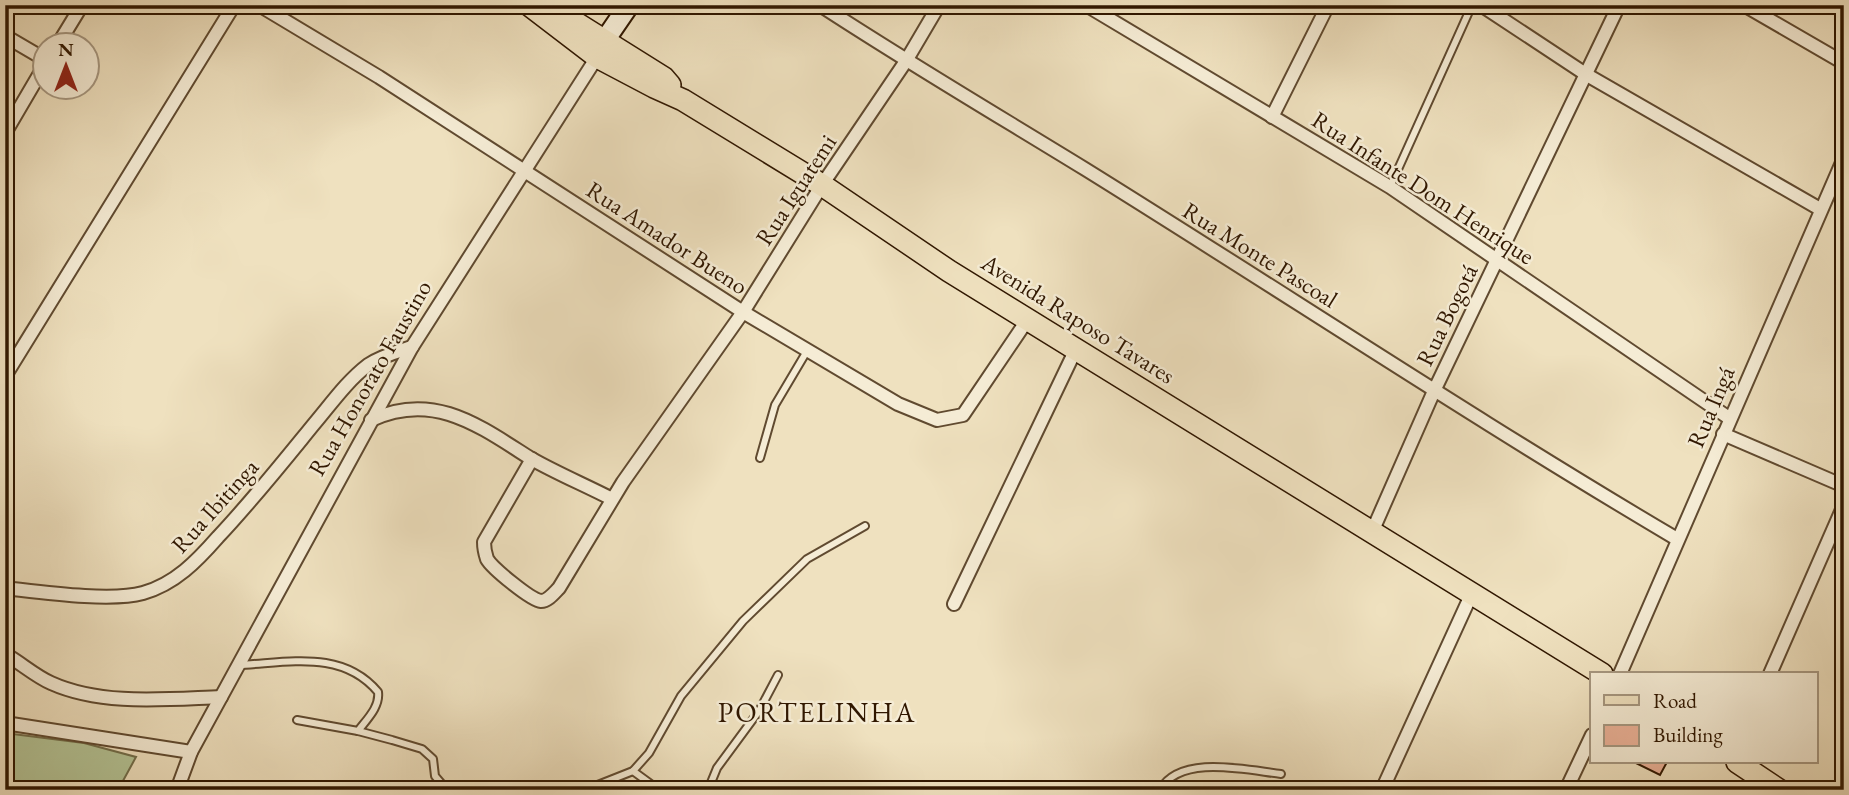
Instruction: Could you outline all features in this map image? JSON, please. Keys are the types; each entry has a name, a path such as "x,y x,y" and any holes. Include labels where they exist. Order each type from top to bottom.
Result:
{"main road":[{"name":"Avenida Raposo Tavares","path":"536,10 565,16 601,48 664,78 683,100 822,185 949,271 1599,672"},
{"path":"1740,764 1779,790"}],"street":[{"path":"66,32 82,5"},
{"path":"5,376 234,5"},
{"name":"Rua Amador Bueno","path":"259,5 379,77 743,312 898,404 937,420 964,415 1028,319"},
{"name":"Rua Honorato Faustino","path":"177,790 191,752 412,347 629,5"},
{"name":"Rua Monte Pascoal","path":"820,5 906,61 1085,169 1434,391 1677,539"},
{"name":"Rua Iguatemi","path":"532,459 484,542 489,562 531,598 540,601 548,599 559,588 612,499 743,312 822,185 906,61 939,5"},
{"name":"Rua Infante Dom Henrique","path":"1086,5 1390,187 1729,418"},
{"path":"1272,117 1328,5"},
{"path":"1481,5 1587,75 1820,209"},
{"name":"Rua Bogotá","path":"1372,532 1434,391 1619,5"},
{"path":"1744,5 1844,63"},
{"path":"5,36 32,52"},
{"path":"5,134 32,86"},
{"name":"Rua Ingá","path":"1621,672 1844,158"},
{"name":"Rua Ibitinga","path":"5,588 71,595 139,594 160,588 183,573 215,542 340,392 368,365 388,354 412,347"},
{"path":"954,604 1076,349"},
{"path":"371,420 390,412 431,408 469,422 532,459 612,499"},
{"path":"1723,434 1844,486"},
{"path":"1771,672 1844,505"},
{"path":"1382,790 1472,593"},
{"path":"5,654 50,682 87,694 148,699 221,697"},
{"path":"5,723 191,752"},
{"path":"1566,790 1590,738"}],"lane":[{"path":"1390,187 1472,5"},
{"path":"760,458 775,405 808,349"},
{"path":"585,790 633,771 649,752 681,696 743,621 807,559 865,526"},
{"path":"238,666 317,660 349,669 378,692 379,700 375,708 358,731"},
{"path":"708,790 717,768 758,711 778,675"},
{"path":"297,720 358,731 422,749 433,759 435,776 447,790"},
{"path":"1160,790 1173,775 1198,767 1281,774"},
{"path":"633,771 659,790"}],"green space":[{"path":"5,733 84,743 136,757 118,790 5,790"}],"building":[{"path":"1638,764 1666,764 1660,775"}],"district":[{"name":"PORTELINHA","path":"817,712"}]}
